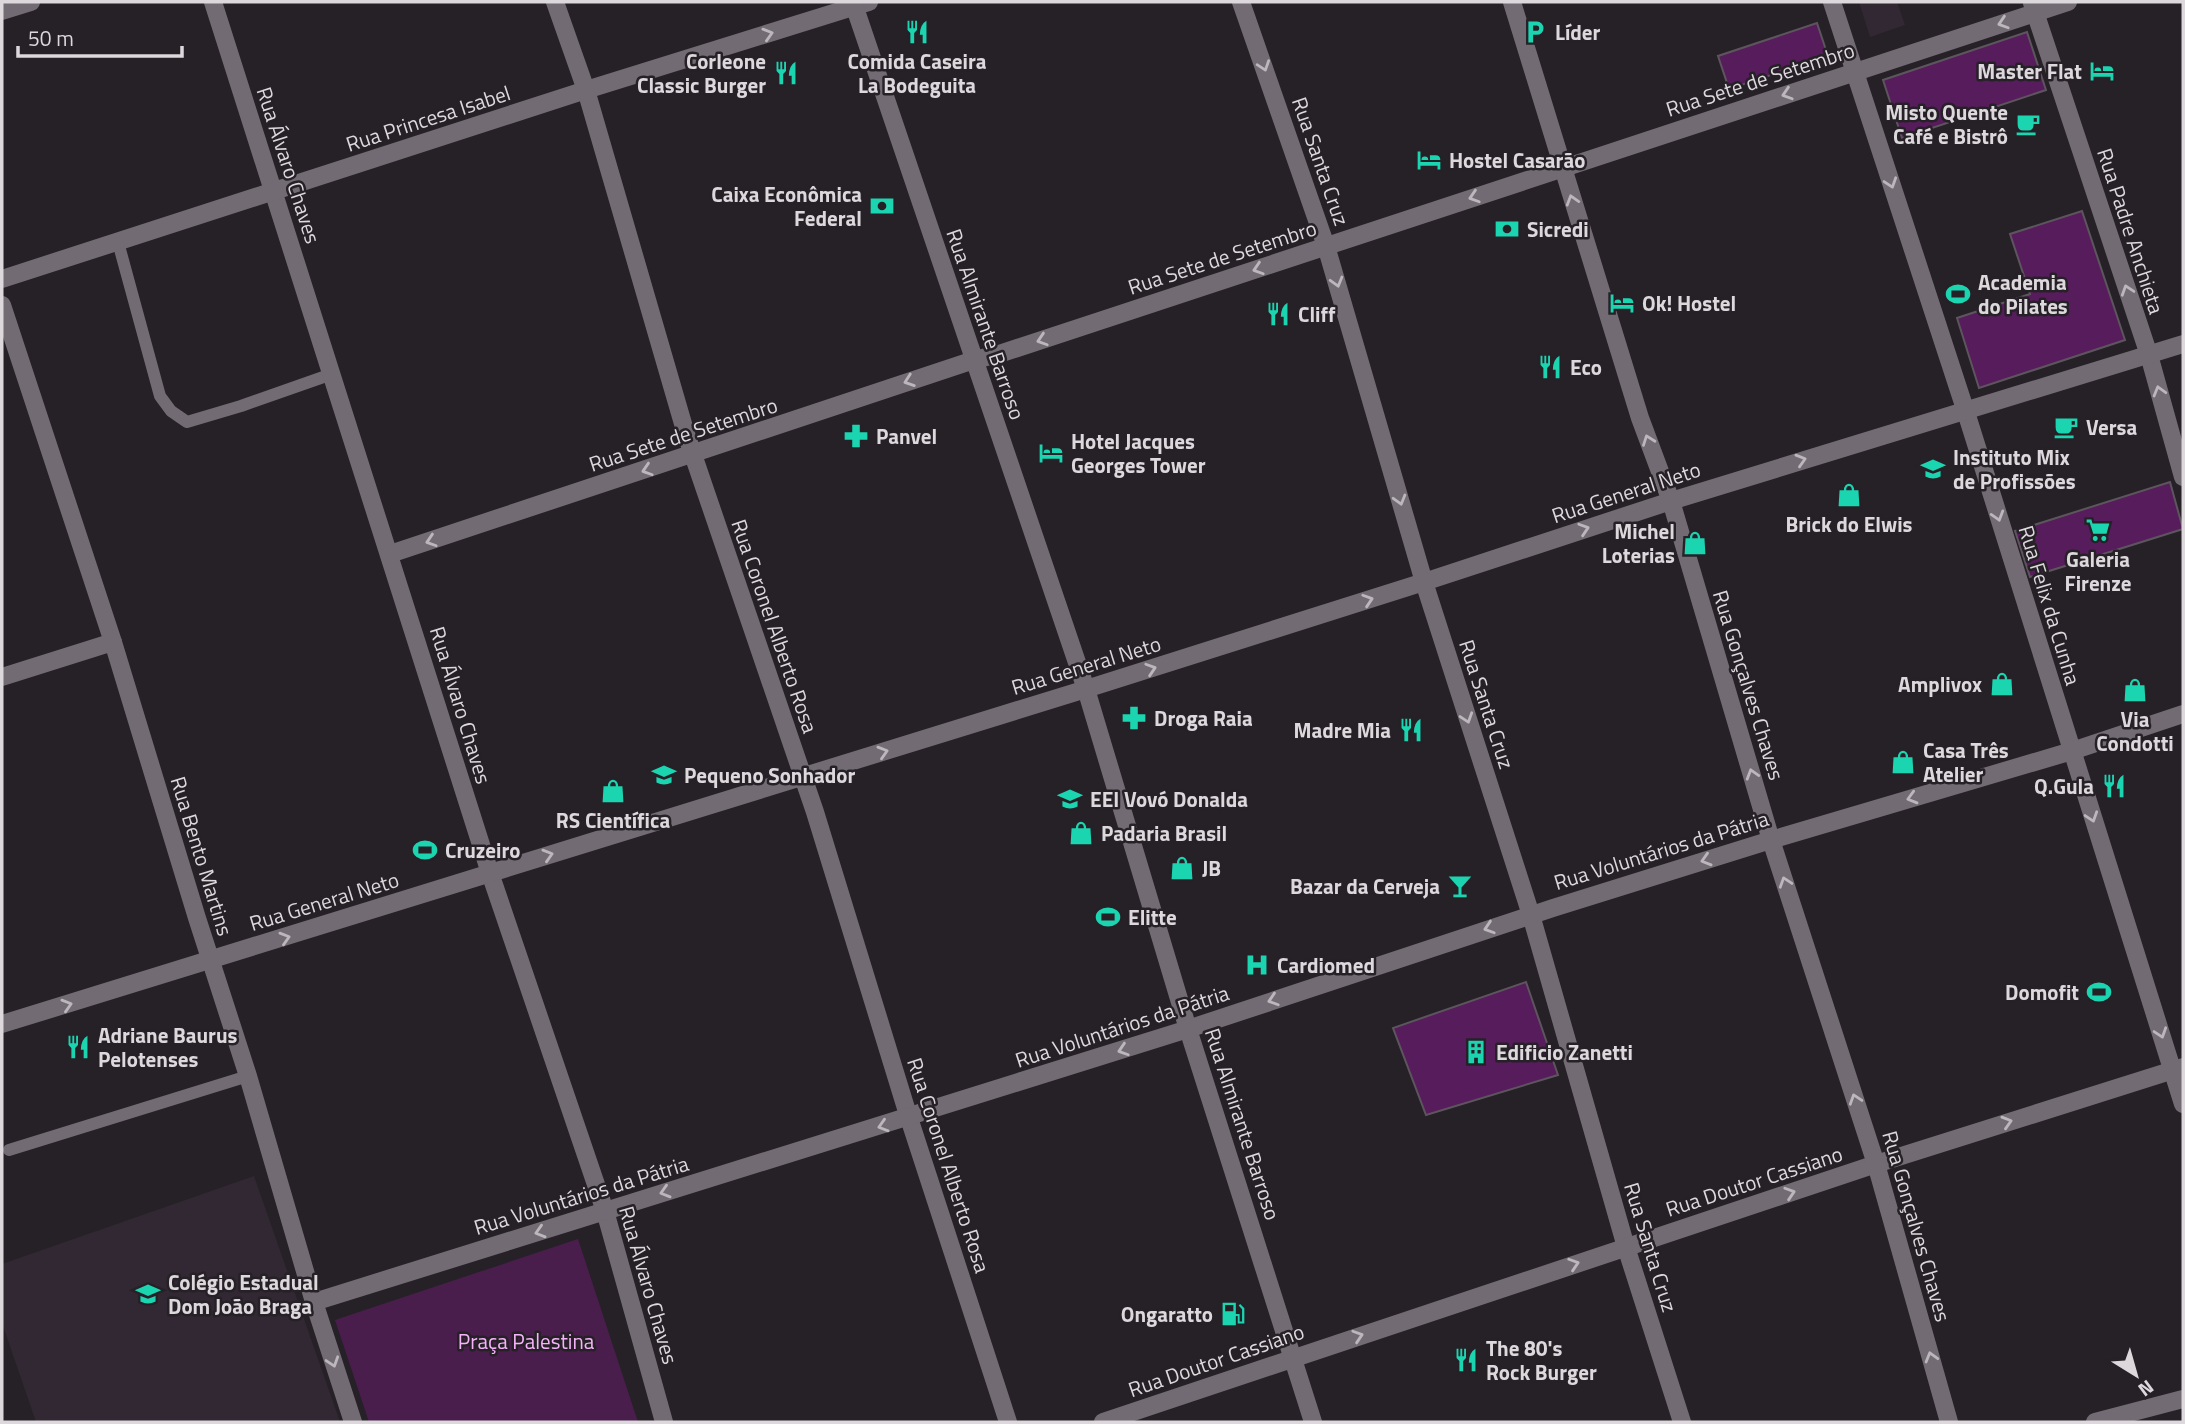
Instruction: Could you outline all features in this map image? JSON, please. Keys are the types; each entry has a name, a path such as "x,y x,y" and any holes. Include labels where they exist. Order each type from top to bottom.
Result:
{"street":[{"path":"2,11 31,2"},
{"name":"Rua Álvaro Chaves","path":"213,2 490,873 605,1211 664,1422"},
{"name":"Rua Coronel Alberto Rosa","path":"555,2 586,90 693,455 802,777 1008,1422"},
{"name":"Rua Santa Cruz","path":"1241,2 1326,246 1424,582 1531,915 1626,1247 1682,1422"},
{"name":"Rua Gonçalves Chaves","path":"1512,2 1640,418 1671,501 1771,840 1876,1164 1949,1422"},
{"name":"Rua Felix da Cunha","path":"1832,2 1965,409 2072,751 2178,1068 2183,1104"},
{"name":"Rua Sete de Setembro","path":"390,554 974,359 999,354 1854,72 2033,7 2068,2"},
{"name":"Rua Princesa Isabel","path":"2,279 859,3"},
{"name":"Rua Almirante Barroso","path":"859,3 974,359 1086,689 1188,1029 1313,1422"},
{"name":"Rua Padre Anchieta","path":"2033,7 2149,355 2183,477"},
{"name":"Rua Bento Martins","path":"2,305 113,642 353,1422"},
{"name":"Rua General Neto","path":"2,1024 1086,689 1671,501 2183,344"},
{"path":"2,677 113,642"},
{"name":"Rua Voluntários da Pátria","path":"314,1302 909,1118 1531,915 1771,840 2072,751 2183,714"},
{"name":"Rua Doutor Cassiano","path":"1103,1422 1876,1164 2178,1068"},
{"path":"2095,1422 2183,1399"}],"lane":[{"path":"118,242 160,396 171,411 187,422 332,374"},
{"path":"9,1150 248,1076"}],"shaded area":[{"path":"1859,2 1897,2 1905,25 1870,37"},
{"name":"Colégio Estadual Dom João Braga","path":"254,1176 340,1422 36,1422 2,1323 2,1264"}],"green space":[{"name":"Praça Palestina","path":"578,1239 638,1422 369,1422 335,1320"}],"building":[{"path":"1817,23 1828,56 1729,89 1718,56"},
{"path":"2027,32 2046,90 1902,138 1883,80"},
{"path":"2082,211 2125,340 1979,388 1957,318 2030,294 2010,234"},
{"name":"Galeria Firenze","path":"2170,482 2183,529 2030,577 2015,531"},
{"name":"Edificio Zanetti","path":"1526,982 1558,1075 1426,1115 1393,1028"}],"place":[{"name":"Comida Caseira La Bodeguita","path":"917,32"},
{"name":"Líder","path":"1535,32"},
{"name":"Master Flat","path":"2102,71"},
{"name":"Corleone Classic Burger","path":"786,73"},
{"name":"Misto Quente Café e Bistrô","path":"2028,124"},
{"name":"Hostel Casarão","path":"1429,160"},
{"name":"Caixa Econômica Federal","path":"882,206"},
{"name":"Sicredi","path":"1507,229"},
{"name":"Academia do Pilates","path":"1958,294"},
{"name":"Ok! Hostel","path":"1622,303"},
{"name":"Cliff","path":"1278,314"},
{"name":"Eco","path":"1550,367"},
{"name":"Versa","path":"2066,427"},
{"name":"Panvel","path":"856,436"},
{"name":"Hotel Jacques Georges Tower","path":"1051,453"},
{"name":"Instituto Mix de Profissões","path":"1933,469"},
{"name":"Brick do Elwis","path":"1849,495"},
{"name":"Galeria Firenze","path":"2098,530"},
{"name":"Michel Loterias","path":"1695,543"},
{"name":"Amplivox","path":"2002,684"},
{"name":"Via Condotti","path":"2135,690"},
{"name":"Droga Raia","path":"1134,718"},
{"name":"Madre Mia","path":"1411,730"},
{"name":"Casa Três Atelier","path":"1903,762"},
{"name":"Pequeno Sonhador","path":"664,775"},
{"name":"Q.Gula","path":"2114,786"},
{"name":"RS Científica","path":"613,791"},
{"name":"EEI Vovó Donalda","path":"1070,799"},
{"name":"Padaria Brasil","path":"1081,833"},
{"name":"Cruzeiro","path":"425,850"},
{"name":"JB","path":"1182,868"},
{"name":"Bazar da Cerveja","path":"1460,886"},
{"name":"Elitte","path":"1108,917"},
{"name":"Cardiomed","path":"1257,965"},
{"name":"Domofit","path":"2099,992"},
{"name":"Adriane Baurus Pelotenses","path":"78,1047"},
{"name":"Edificio Zanetti","path":"1476,1052"},
{"name":"Colégio Estadual Dom João Braga","path":"148,1294"},
{"name":"Ongaratto","path":"1233,1314"},
{"name":"The 80's Rock Burger","path":"1466,1360"}]}
